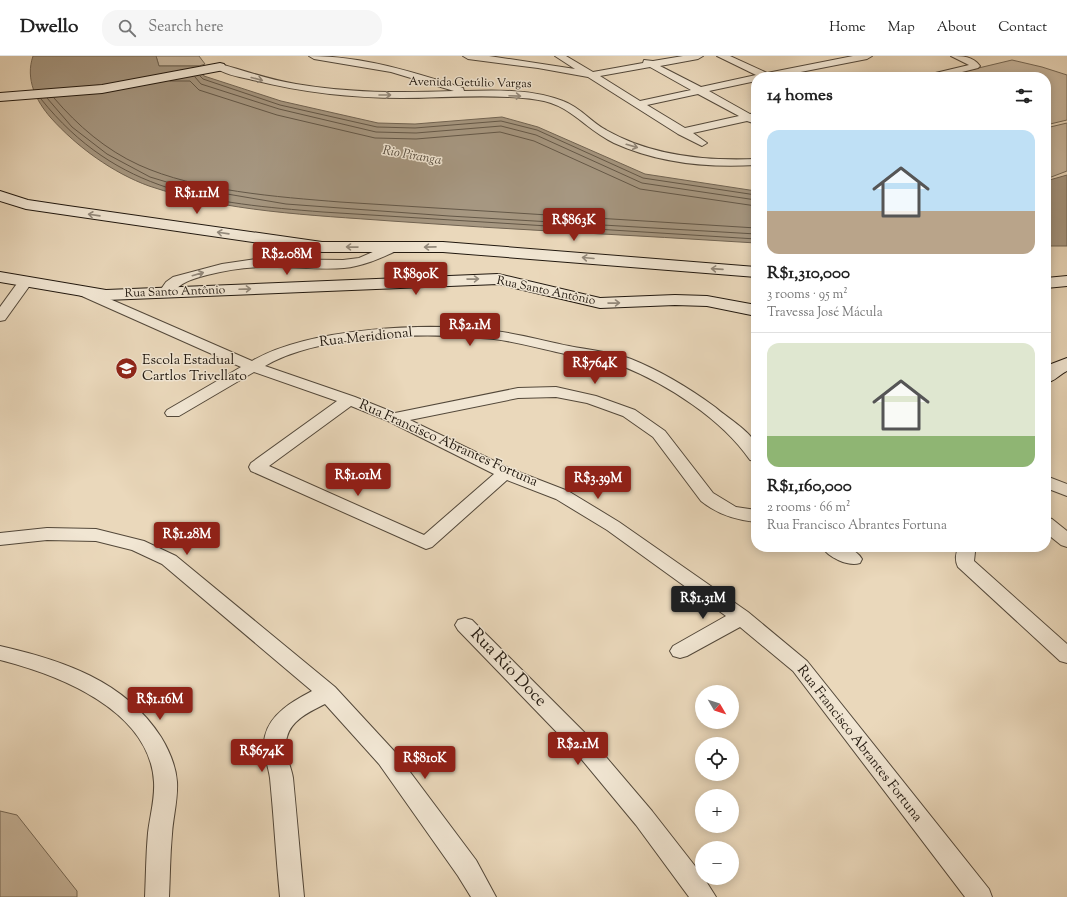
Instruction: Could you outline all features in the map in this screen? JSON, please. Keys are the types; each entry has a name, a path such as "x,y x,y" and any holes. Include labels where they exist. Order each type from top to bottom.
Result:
{"main road":[{"path":"0,98 102,89 216,68 208,56"},
{"path":"0,196 26,204 68,211 322,247 443,247 751,272"},
{"name":"Rua Santo Antônio","path":"0,277 106,295 498,279 600,303 675,300 707,301 751,309"},
{"path":"1051,283 1067,281"},
{"path":"1051,372 1067,364"}],"street":[{"path":"314,56 392,70 475,94"},
{"path":"348,62 376,56"},
{"path":"468,56 538,65 592,75 698,56"},
{"path":"560,56 702,143"},
{"path":"636,56 751,116"},
{"path":"722,56 753,72"},
{"path":"788,72 867,56"},
{"path":"951,72 975,66 973,63 956,56"},
{"name":"Avenida Getúlio Vargas","path":"216,68 272,83 340,93 475,94 537,97 567,106 600,131 623,144 660,154 709,162 751,162"},
{"path":"639,104 751,79"},
{"path":"682,132 751,119"},
{"path":"166,292 168,287 177,280 227,266 266,263 334,265 353,263 367,260 391,248"},
{"path":"0,317 26,281"},
{"name":"Rua Francisco Abrantes Fortuna","path":"80,290 253,368 349,400 394,418 505,473 562,495 613,526 741,617 800,666 980,897"},
{"name":"Rua Meridional","path":"173,413 268,358 283,352 343,338 405,333 452,332 495,335 625,362 665,381 687,394 730,426 751,449"},
{"path":"394,418 518,393 556,392 591,399 629,413 659,434 707,497 715,504 735,512 751,515"},
{"path":"349,400 257,467 426,543 505,473"},
{"path":"1051,483 1067,491"},
{"path":"1051,527 1067,541"},
{"path":"0,539 47,534 96,535 138,545 169,560 328,693 387,758 467,868 484,897"},
{"path":"841,552 854,559"},
{"path":"966,552 965,563 1067,656"},
{"path":"680,651 741,617"},
{"name":"Rua Rio Doce","path":"465,625 582,743 644,818 704,897"},
{"path":"0,653 71,675 102,690 124,707 144,727 157,748 165,777 157,897"},
{"path":"292,897 281,776 274,750 276,734 284,722 298,708 328,693"}],"shaded area":[{"path":"156,56 199,56 205,64 199,66 159,66"},
{"path":"1012,60 1067,75 1067,120 1051,124 1051,72 962,72"},
{"path":"1067,123 1067,171 1051,177 1051,127"},
{"path":"0,811 17,815 77,891 77,897 0,897"}],"water":[{"name":"Rio Piranga","path":"33,56 156,56 159,66 199,66 204,76 281,101 378,123 415,124 502,117 538,127 645,174 751,190 751,243 482,227 300,214 238,207 178,195 149,186 122,174 96,158 72,139 51,118 37,97 31,81 31,65"},
{"path":"1067,175 1067,246 1051,246 1051,180"}],"place":[{"name":"Escola Estadual Cartlos Trivellato","path":"126,369"}]}
